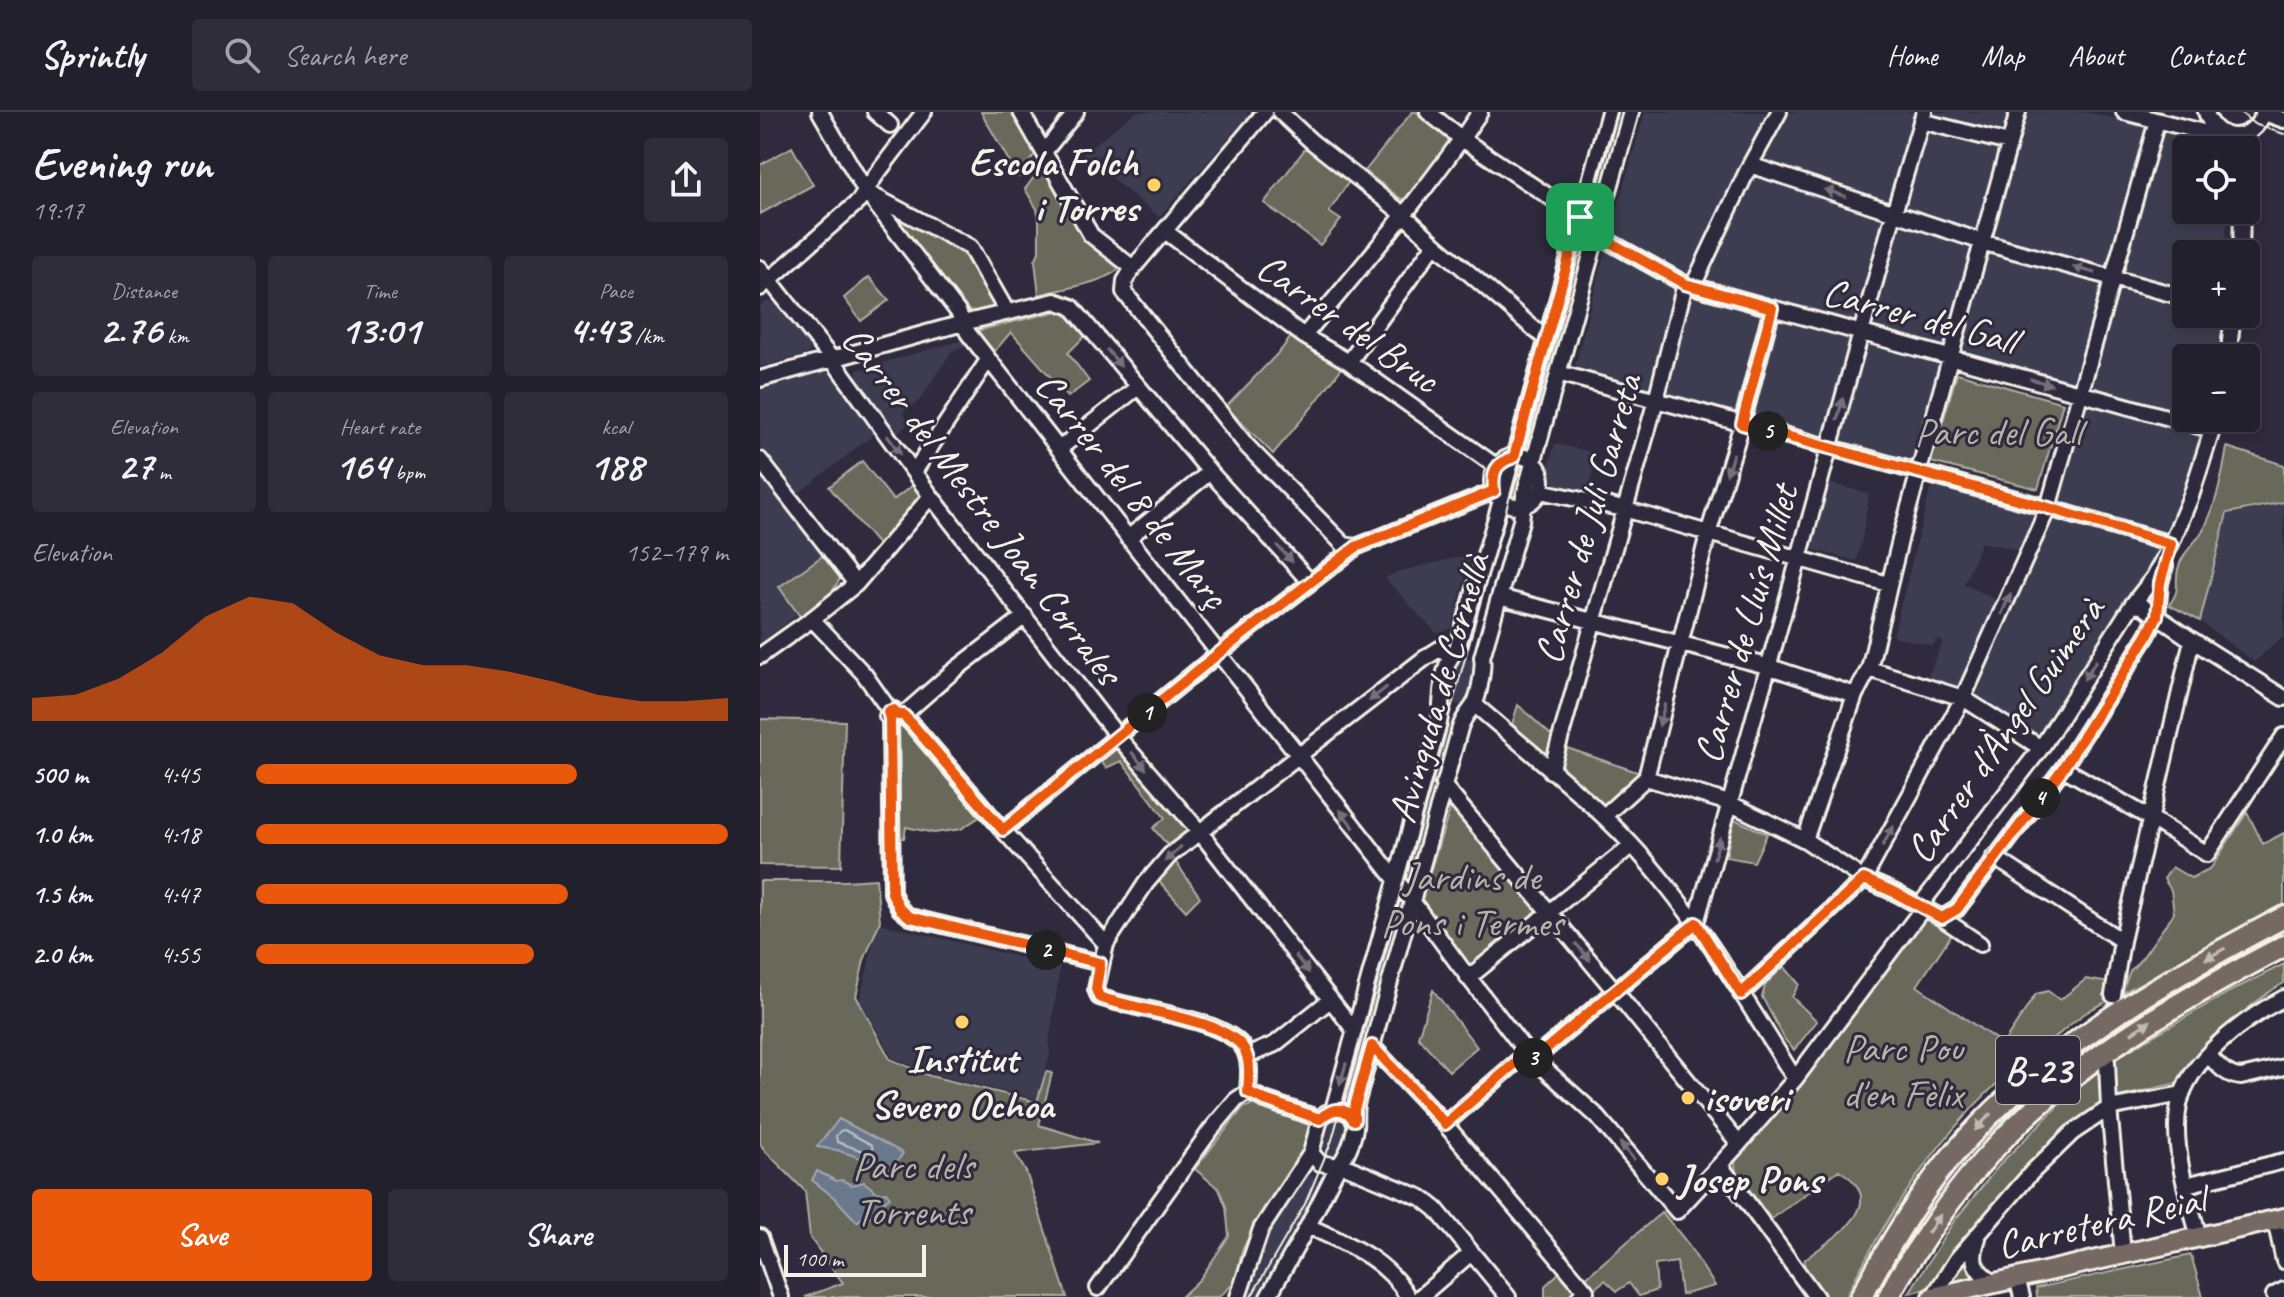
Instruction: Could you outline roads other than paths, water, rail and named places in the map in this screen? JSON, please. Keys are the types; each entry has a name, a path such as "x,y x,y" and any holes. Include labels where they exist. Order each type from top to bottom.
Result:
{"highway":[{"name":"B-23","path":"1861,1297 1889,1246 1930,1185 1983,1122 2015,1091 2073,1043 2130,1003 2284,917"},
{"name":"B-23","path":"1890,1293 1959,1189 2052,1092 2121,1039 2179,1003 2284,946"}],"main road":[{"name":"Carretera Reial","path":"1933,1297 2279,1219"}],"street":[{"name":"Carrer del 8 de Març","path":"820,112 866,192 958,312 968,333 988,360 1412,900 1468,978 1531,1056 1597,1116 1677,1211"},
{"path":"875,112 890,125"},
{"path":"763,279 851,209 924,112"},
{"path":"1021,112 1091,235 1133,268"},
{"path":"1044,152 1076,112"},
{"path":"1265,112 1133,268 1123,287 1128,299 1269,470 1344,545 1356,547"},
{"path":"1280,112 1546,339"},
{"name":"Carrer del Gall","path":"1428,112 1462,139 1580,217 1597,235 1689,285 2082,394 2172,414"},
{"path":"1304,336 1462,139 1480,112"},
{"path":"1003,830 1219,653 1356,547 1497,495 1514,457 1609,112"},
{"path":"1534,463 1631,112"},
{"name":"Carrer de Juli Garreta","path":"1551,771 1689,285 1779,112"},
{"path":"1805,840 1855,695 1869,669 1888,584 2018,112"},
{"path":"2124,112 2157,121 2204,118 2224,136"},
{"path":"2249,136 2264,112 2284,120"},
{"path":"1922,116 2009,143"},
{"name":"Carrer de Lluís Millet","path":"1696,923 1922,116"},
{"path":"1741,994 1864,879 1963,698 2048,508 2157,121"},
{"path":"1750,165 1982,241 2172,294"},
{"path":"866,192 970,247 1007,312"},
{"name":"Carrer del Bruc","path":"1165,231 1304,336 1349,362 1497,467"},
{"path":"1349,362 1435,244"},
{"name":"Carrer del Mestre Joan Corrales","path":"763,279 832,359 931,496 1118,737 1199,831 1355,1031"},
{"path":"760,379 963,323 1061,302 1072,307 1210,472 1310,582"},
{"path":"1604,816 1646,778 1708,534 1742,424 1772,308"},
{"path":"914,472 988,360"},
{"path":"1558,373 2171,544"},
{"path":"1059,449 1138,387"},
{"name":"Carrer d'Àngel Guimerà","path":"1677,1211 1795,1079 1923,908 1925,899 2041,748 2132,605 2154,577 2191,496 2211,432"},
{"path":"1527,458 1534,463 1541,476 1540,491 1533,500 1515,506 1497,495 1492,478 1504,460 1527,458"},
{"path":"760,460 856,584"},
{"name":"Avinguda de Cornellà","path":"1268,1297 1308,1226 1355,1130 1354,1110 1443,785 1460,728 1471,708 1483,671 1482,657 1521,521 1534,463"},
{"path":"1128,538 1210,472"},
{"path":"1540,491 1624,509 1888,584"},
{"name":"Avinguda de Cornellà","path":"1333,1110 1439,724 1449,651 1497,495"},
{"path":"760,656 856,584 931,496"},
{"name":"Carrer d'Àngel Guimerà","path":"1942,918 1957,909 2063,768 2147,636 2157,616 2160,583 2171,544"},
{"path":"2154,577 2149,594 2157,616"},
{"path":"1499,597 1767,666 1855,695"},
{"path":"2132,605 2142,606 2284,698"},
{"path":"895,715 1025,616"},
{"path":"812,619 864,674 895,715 1106,944"},
{"path":"2113,995 2122,941 2192,640"},
{"path":"1248,1092 1247,1056 1240,1043 1225,1033 1138,1006 1104,999 1097,993 1100,963 1106,944 1146,883 1170,855 1425,658 1449,651 1476,651 1482,657"},
{"path":"1869,669 1963,698 2041,748"},
{"path":"1441,701 1454,712 1471,708 1604,816 1632,845 1696,923 1795,1079"},
{"path":"895,715 892,893 900,909 910,917 1100,963"},
{"path":"2063,768 2207,854 2284,736"},
{"path":"1646,778 1729,803 1805,840 1864,879 1942,918 1980,944"},
{"path":"1443,785 1739,1144"},
{"path":"1468,978 1632,845"},
{"path":"1994,857 2122,941"},
{"path":"1445,1124 1615,991 1696,923"},
{"path":"2199,1237 2178,1141 2182,1094 2208,1055 2225,1037 2284,998"},
{"path":"1247,1056 1275,1044 1330,1000"},
{"path":"1372,1046 1445,1124 1583,1294"},
{"path":"2208,1055 2234,1077 2284,1067"},
{"path":"2107,1062 2123,1254"},
{"path":"1248,1092 1320,1119"},
{"path":"1098,1288 1210,1131 1227,1109 1248,1092"},
{"path":"1933,1297 1957,1259 2032,1172 2072,1133 2109,1108 2182,1094"},
{"path":"1238,1297 1261,1229 1311,1153 1320,1119 1338,1109 1349,1113 1354,1120"},
{"path":"1311,1153 1320,1163 1339,1165 1422,1198 1436,1209 1508,1297"},
{"path":"2186,1185 2284,1161"},
{"path":"1720,1165 1816,1297"},
{"path":"2279,1219 2284,1261"},
{"path":"1308,1226 1374,1258 1399,1283 1408,1297"},
{"path":"1980,1234 1974,1251 1974,1264 1993,1283"},
{"path":"760,1237 764,1260 781,1297"},
{"path":"1420,1297 1471,1253"},
{"path":"2017,1278 2022,1297"}],"water":[{"path":"839,1119 903,1153 892,1169 837,1150 817,1147"},
{"path":"817,1171 852,1185 864,1182 878,1193 886,1192 890,1197 876,1208 872,1216 857,1222 836,1199 812,1180"}],"tunnel":[{"path":"2108,1054 2113,995"}],"tram line":[{"path":"1251,1297 1305,1204 1332,1140 1616,112"},
{"path":"2240,112 2254,124 2284,134"}],"place":[{"name":"Escola Folch i Torres","path":"1154,185"},
{"name":"Institut Severo Ochoa","path":"962,1022"},
{"name":"isoveri","path":"1688,1098"},
{"name":"Josep Pons","path":"1662,1179"}],"park label":[{"name":"Parc del Gall","path":"1998,432"},
{"name":"Jardins de Pons i Termes","path":"1472,900"},
{"name":"Parc Pou d'en Fèlix","path":"1903,1071"},
{"name":"Parc dels Torrents","path":"913,1189"}]}
